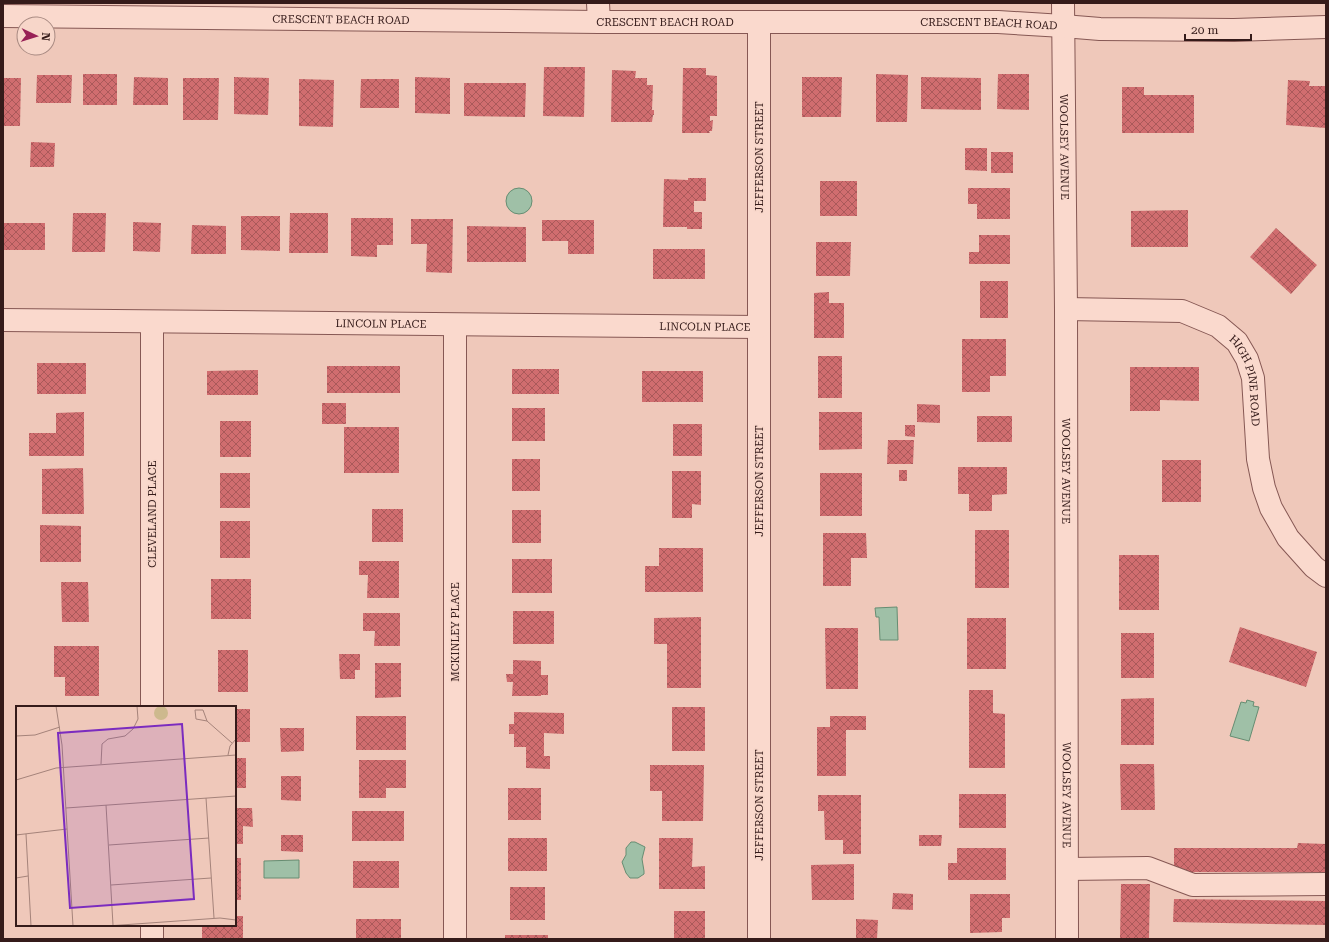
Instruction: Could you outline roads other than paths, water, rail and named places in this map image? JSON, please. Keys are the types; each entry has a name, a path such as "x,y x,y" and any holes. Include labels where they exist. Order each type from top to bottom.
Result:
{"street":[{"name":"WOOLSEY AVENUE","path":"1063,3 1066,309 1067,939"},
{"name":"CRESCENT BEACH ROAD","path":"3,16 598,13 759,23 998,22 1115,29 1234,30 1326,27"},
{"name":"JEFFERSON STREET","path":"759,23 759,939"},
{"name":"HIGH PINE ROAD","path":"1066,309 1182,312 1218,326 1237,342 1247,359 1253,378 1258,459 1264,488 1271,508 1288,538 1314,567 1326,576"},
{"name":"LINCOLN PLACE","path":"3,320 759,327"},
{"name":"CLEVELAND PLACE","path":"152,322 152,706"},
{"name":"MCKINLEY PLACE","path":"455,325 455,939"},
{"path":"1067,869 1148,868 1193,885 1326,884"},
{"path":"152,926 152,939"}]}
